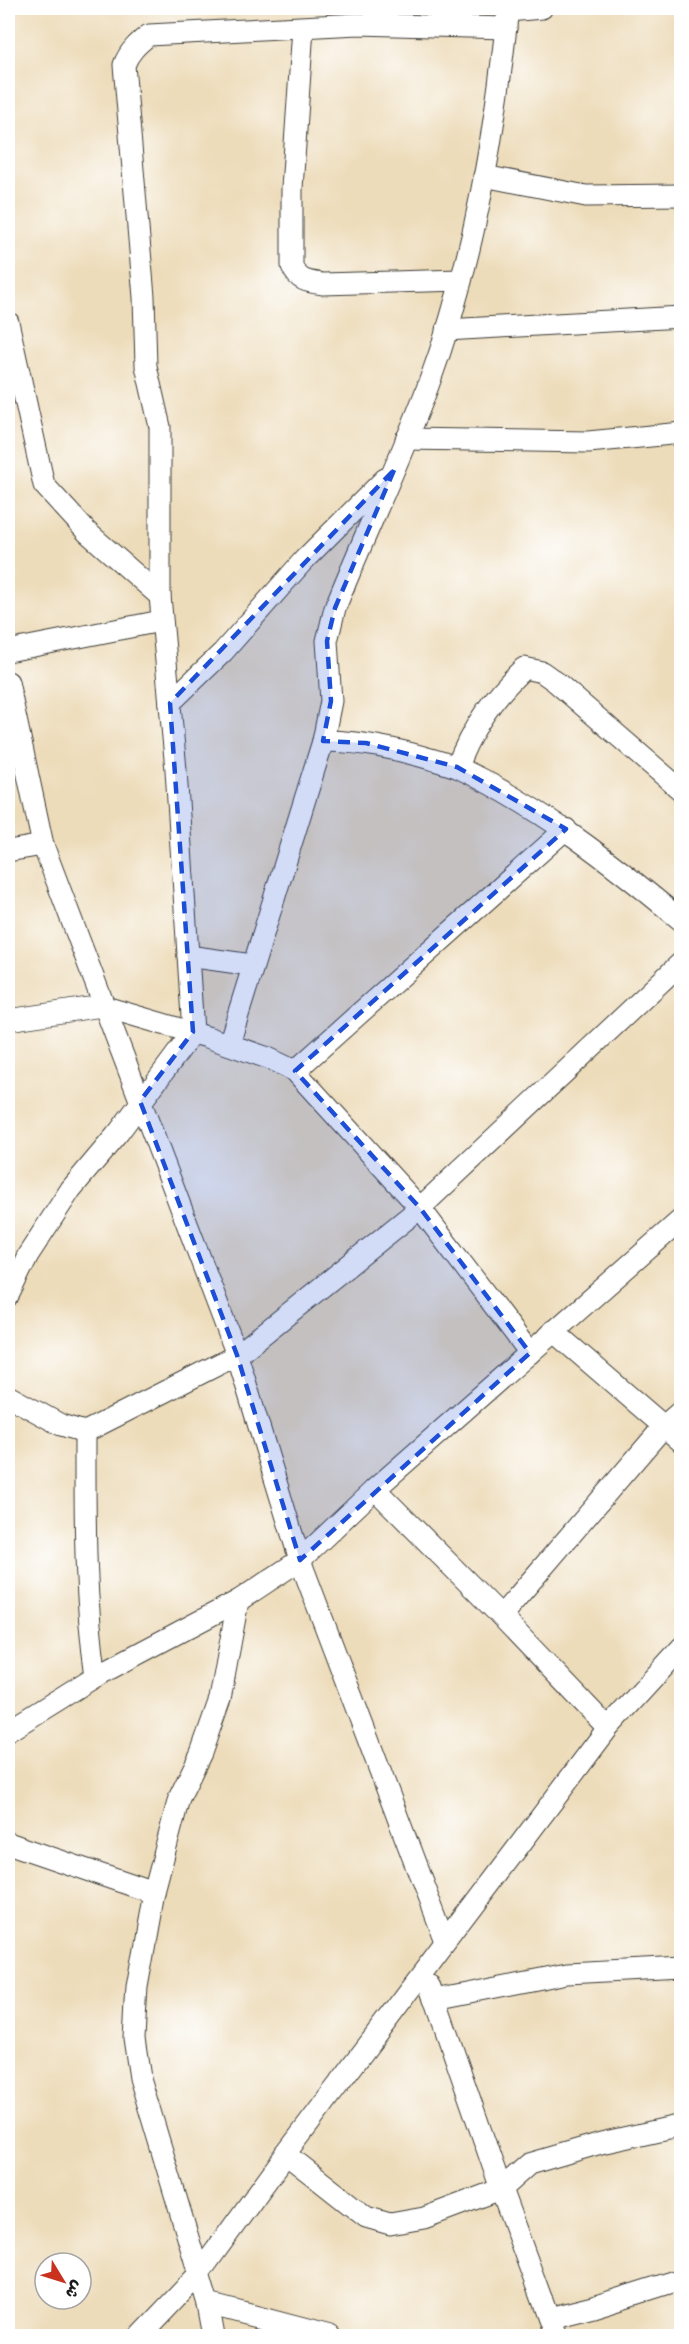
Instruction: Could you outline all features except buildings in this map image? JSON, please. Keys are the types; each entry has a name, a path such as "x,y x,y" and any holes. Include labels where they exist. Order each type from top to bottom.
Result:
{"street":[{"path":"8,1296 28,1255 71,1189 119,1132 193,1032 176,770 159,596 160,427 146,366 144,297 124,65 138,43 148,35 508,15 542,8"},
{"path":"229,1044 323,741 331,701 327,641 335,608 429,385 461,280 491,138 508,15"},
{"path":"303,28 292,188 292,266 296,274 306,282 323,284 461,280"},
{"path":"484,176 586,196 681,195"},
{"path":"446,330 681,317"},
{"path":"8,322 44,485 87,532 159,596"},
{"path":"406,439 588,442 681,434"},
{"path":"170,703 223,652 304,560 394,470"},
{"path":"8,651 161,621"},
{"path":"457,767 465,745 498,695 524,668 542,672 556,682 681,791"},
{"path":"8,682 43,845 102,1006 237,1355 300,1560 445,1942"},
{"path":"323,741 366,743 423,756 457,767 517,798 566,829 610,861 681,921"},
{"path":"295,1071 566,829"},
{"path":"8,851 43,845"},
{"path":"188,956 252,965"},
{"path":"8,1396 61,1425 85,1432 237,1355 420,1208 681,962"},
{"path":"8,1020 102,1006 229,1044 268,1058 295,1071 420,1208 530,1353"},
{"path":"8,1731 96,1676 238,1601 300,1560 375,1489 681,1220"},
{"path":"553,1331 665,1425 681,1442"},
{"path":"501,1616 665,1425 681,1410"},
{"path":"85,1432 84,1534 89,1629 96,1676"},
{"path":"375,1489 608,1728"},
{"path":"214,2337 208,2304 140,2078 134,2038 136,1987 154,1893 179,1798 201,1753 220,1699 238,1601"},
{"path":"140,2337 198,2275 286,2154 608,1728 681,1647"},
{"path":"8,1843 154,1893"},
{"path":"435,1999 567,1973 681,1967"},
{"path":"425,1970 548,2331 593,2307 681,2279"},
{"path":"286,2154 366,2217 390,2224 424,2218 501,2189 529,2164 601,2143 681,2125"},
{"path":"208,2304 330,2337"}],"highlighted area":[{"path":"394,470 335,608 327,641 331,701 323,741 366,743 457,767 566,829 295,1071 420,1208 530,1353 300,1560 237,1355 140,1101 193,1032 170,703"}]}
